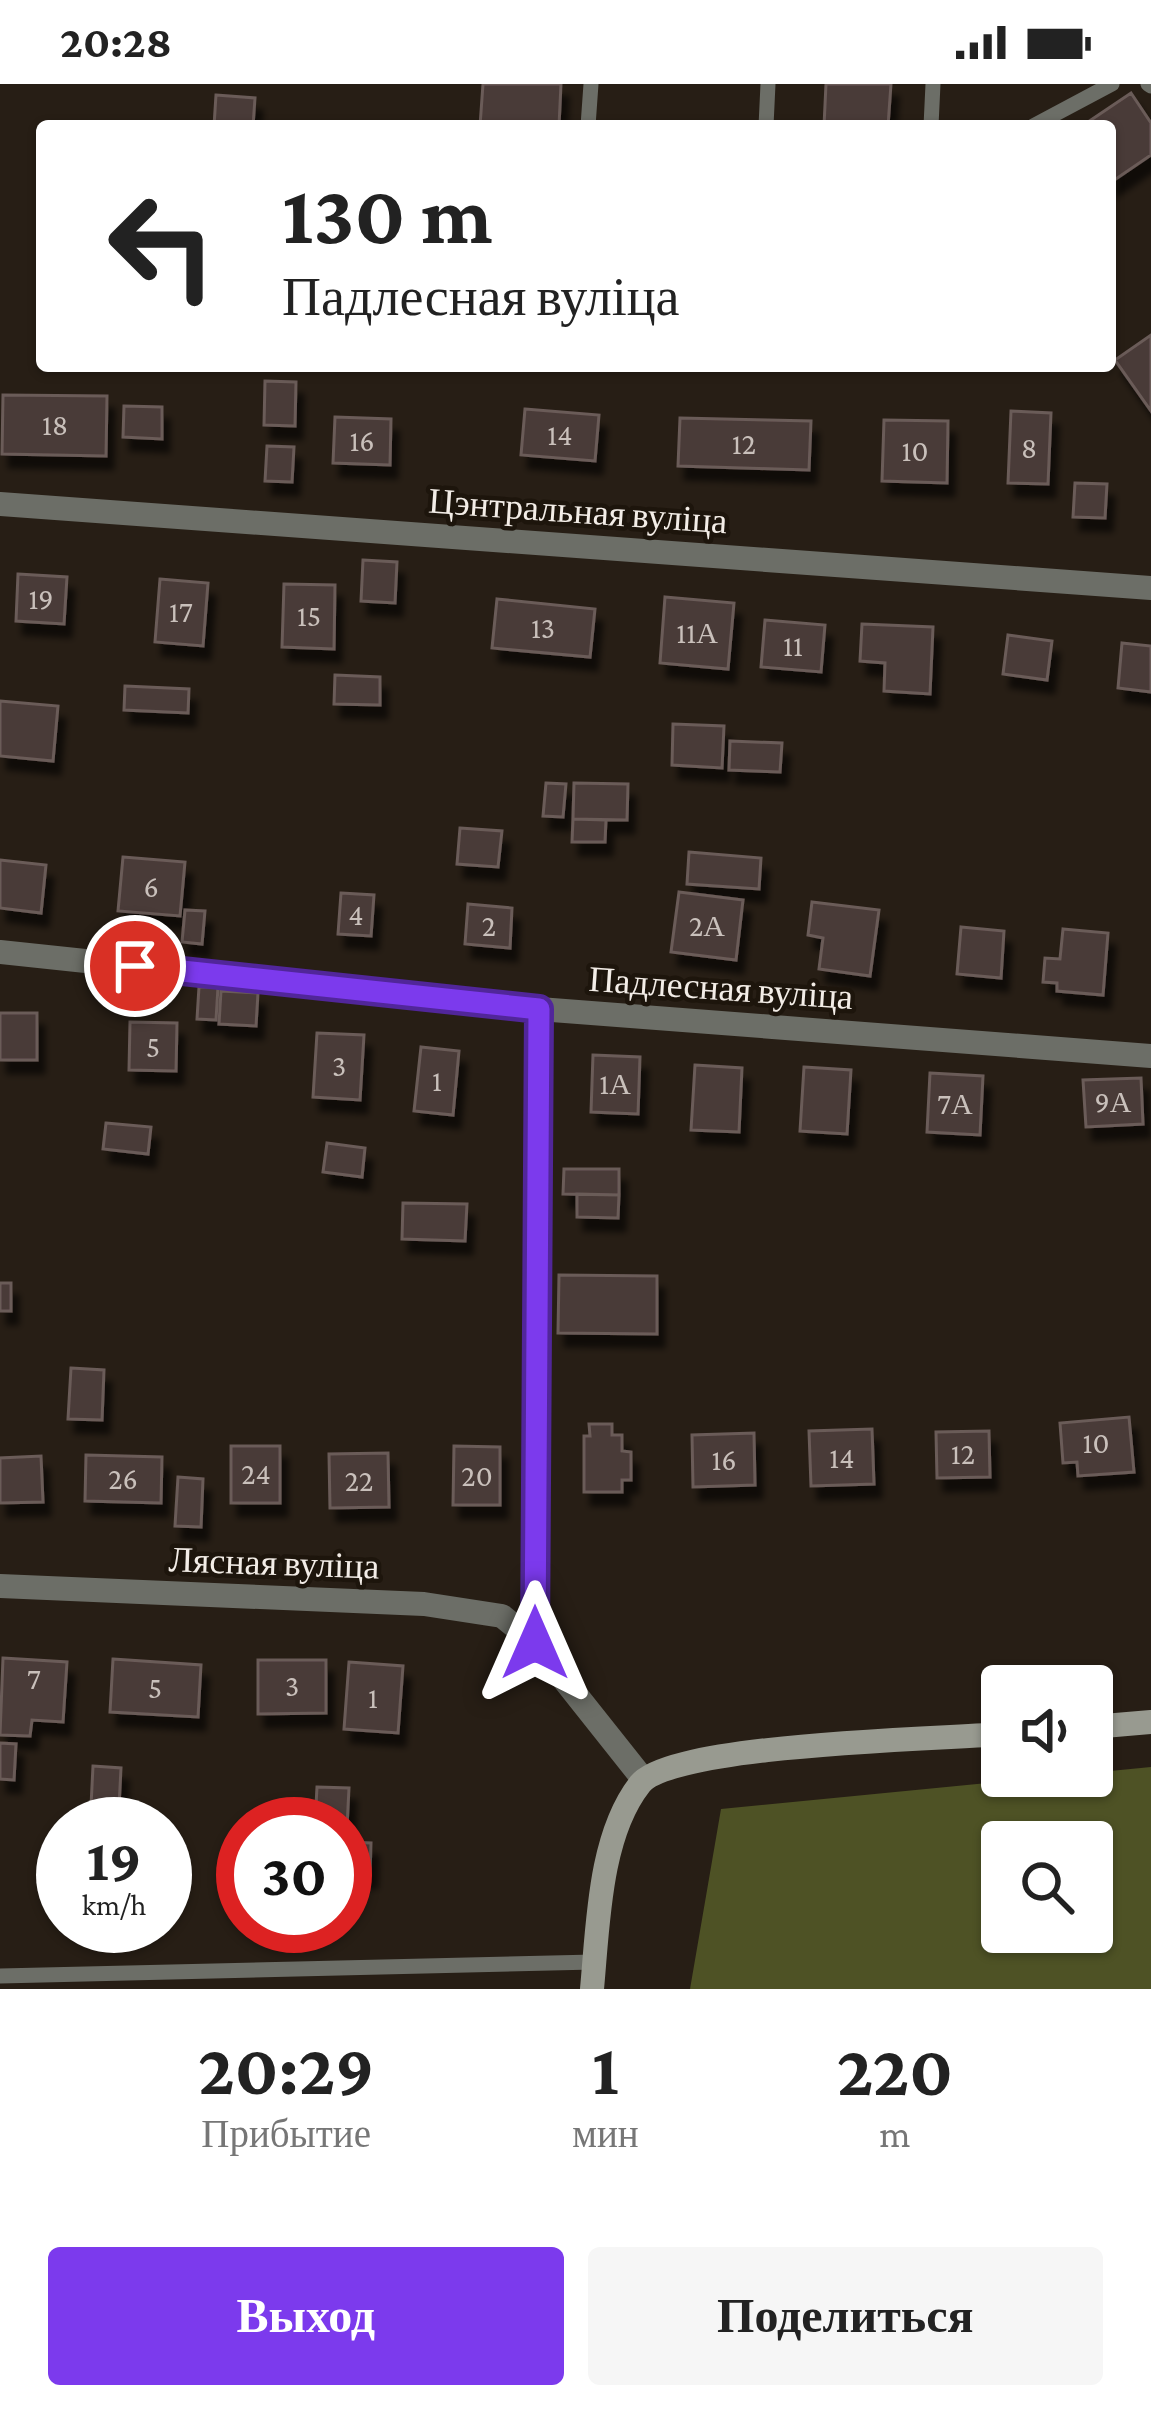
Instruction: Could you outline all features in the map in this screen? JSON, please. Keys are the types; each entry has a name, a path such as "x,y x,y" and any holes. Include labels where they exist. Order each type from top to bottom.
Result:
{"street":[{"name":"Цэнтральная вуліца","path":"0,504 1151,587"},
{"name":"Падлесная вуліца","path":"0,952 539,1009 1151,1056"},
{"path":"535,1643 539,1009"},
{"name":"Лясная вуліца","path":"0,1586 472,1608 502,1616 535,1643 644,1779"},
{"path":"1113,1725 1151,1722"},
{"path":"592,1989 619,1826 644,1779 696,1758 981,1736"}],"lane":[{"path":"588,120 591,84"},
{"path":"766,120 768,84"},
{"path":"931,120 934,84"},
{"path":"1044,120 1112,84"},
{"path":"0,1976 594,1962"}],"green space":[{"path":"1151,1767 1151,1989 690,1989 721,1809 981,1784 981,1797 1113,1797 1113,1771"}],"building":[{"path":"483,84 561,84 559,120 480,120"},
{"path":"826,84 891,84 888,120 824,120"},
{"path":"1131,93 1151,123 1151,155 1116,179 1116,120 1091,120"},
{"path":"216,95 255,98 253,120 214,120"},
{"path":"1151,335 1151,411 1116,361"},
{"path":"265,381 296,382 295,426 264,425"},
{"path":"3,395 107,396 106,456 2,454"},
{"path":"124,406 162,407 162,439 123,437"},
{"path":"525,409 599,415 595,461 521,455"},
{"path":"1011,411 1051,413 1048,484 1008,483"},
{"path":"335,417 391,419 390,465 333,463"},
{"path":"680,418 811,421 809,470 678,466"},
{"path":"884,420 948,421 947,483 882,481"},
{"path":"267,446 294,447 292,482 265,481"},
{"path":"1075,483 1107,484 1105,518 1073,517"},
{"path":"363,560 397,562 395,603 361,601"},
{"path":"18,574 67,577 64,624 16,621"},
{"path":"160,579 208,583 203,646 155,642"},
{"path":"284,584 335,585 334,649 282,647"},
{"path":"665,597 734,603 728,669 660,663"},
{"path":"497,599 595,609 590,657 492,648"},
{"path":"765,620 825,625 821,672 761,667"},
{"path":"862,624 933,627 930,694 884,691 885,663 860,661"},
{"path":"1008,635 1052,641 1047,680 1003,674"},
{"path":"1122,643 1151,646 1151,692 1118,688"},
{"path":"335,675 380,677 380,705 334,704"},
{"path":"125,686 189,689 188,713 124,710"},
{"path":"0,701 58,706 53,761 0,756"},
{"path":"673,724 724,726 722,768 672,765"},
{"path":"730,741 782,743 780,772 729,770"},
{"path":"546,783 566,784 563,817 543,816"},
{"path":"574,783 628,784 627,820 573,819"},
{"path":"573,819 606,820 605,842 572,842"},
{"path":"460,828 502,831 498,867 457,864"},
{"path":"689,852 761,858 759,889 687,884"},
{"path":"123,857 185,862 180,916 118,911"},
{"path":"0,860 46,865 41,913 0,908"},
{"path":"679,892 743,900 736,960 671,952"},
{"path":"341,893 374,895 371,936 338,934"},
{"path":"812,902 879,910 870,976 819,969 823,938 808,935"},
{"path":"468,904 512,908 510,948 465,944"},
{"path":"185,910 205,911 202,944 182,942"},
{"path":"961,927 1004,931 1001,978 957,974"},
{"path":"1063,929 1108,933 1103,995 1057,991 1057,983 1043,982 1045,958 1060,959"},
{"path":"199,987 218,987 216,1020 197,1019"},
{"path":"221,991 258,993 256,1026 219,1024"},
{"path":"0,1013 37,1013 37,1060 0,1060"},
{"path":"130,1022 177,1023 176,1071 129,1070"},
{"path":"317,1033 364,1035 360,1100 313,1097"},
{"path":"421,1047 459,1051 453,1115 414,1111"},
{"path":"593,1055 640,1057 638,1114 591,1112"},
{"path":"695,1065 742,1068 739,1132 691,1130"},
{"path":"804,1067 851,1070 847,1134 800,1131"},
{"path":"930,1073 983,1076 980,1135 927,1132"},
{"path":"1141,1078 1143,1124 1086,1127 1083,1080"},
{"path":"106,1123 151,1127 148,1154 103,1149"},
{"path":"327,1143 365,1148 362,1177 323,1172"},
{"path":"564,1169 619,1169 619,1195 563,1194"},
{"path":"577,1194 619,1195 618,1218 577,1217"},
{"path":"403,1203 467,1204 465,1241 402,1239"},
{"path":"559,1275 657,1276 657,1334 558,1333"},
{"path":"0,1283 11,1283 11,1311 0,1311"},
{"path":"71,1368 104,1370 102,1420 68,1419"},
{"path":"1129,1417 1134,1472 1078,1476 1077,1462 1063,1463 1060,1423"},
{"path":"589,1424 612,1424 612,1435 622,1435 622,1451 631,1452 631,1480 622,1480 622,1492 584,1492 584,1436 590,1436"},
{"path":"872,1429 874,1484 811,1486 809,1431"},
{"path":"989,1431 990,1477 937,1478 936,1432"},
{"path":"754,1433 755,1485 693,1487 692,1435"},
{"path":"231,1446 280,1446 280,1503 231,1503"},
{"path":"454,1446 500,1447 500,1505 453,1505"},
{"path":"388,1453 389,1507 330,1508 329,1454"},
{"path":"86,1455 162,1457 161,1503 85,1501"},
{"path":"41,1456 43,1502 0,1503 0,1458"},
{"path":"178,1477 203,1479 201,1527 175,1526"},
{"path":"3,1658 67,1662 63,1722 32,1720 30,1736 0,1735"},
{"path":"113,1659 201,1665 198,1717 110,1712"},
{"path":"258,1660 326,1660 326,1713 258,1714"},
{"path":"349,1662 403,1666 398,1733 344,1729"},
{"path":"0,1743 16,1744 14,1780 0,1779"},
{"path":"93,1766 121,1768 120,1797 91,1797"},
{"path":"317,1787 349,1788 349,1797 316,1797"}],"route":[{"path":"135,966 539,1009 535,1643"}]}
